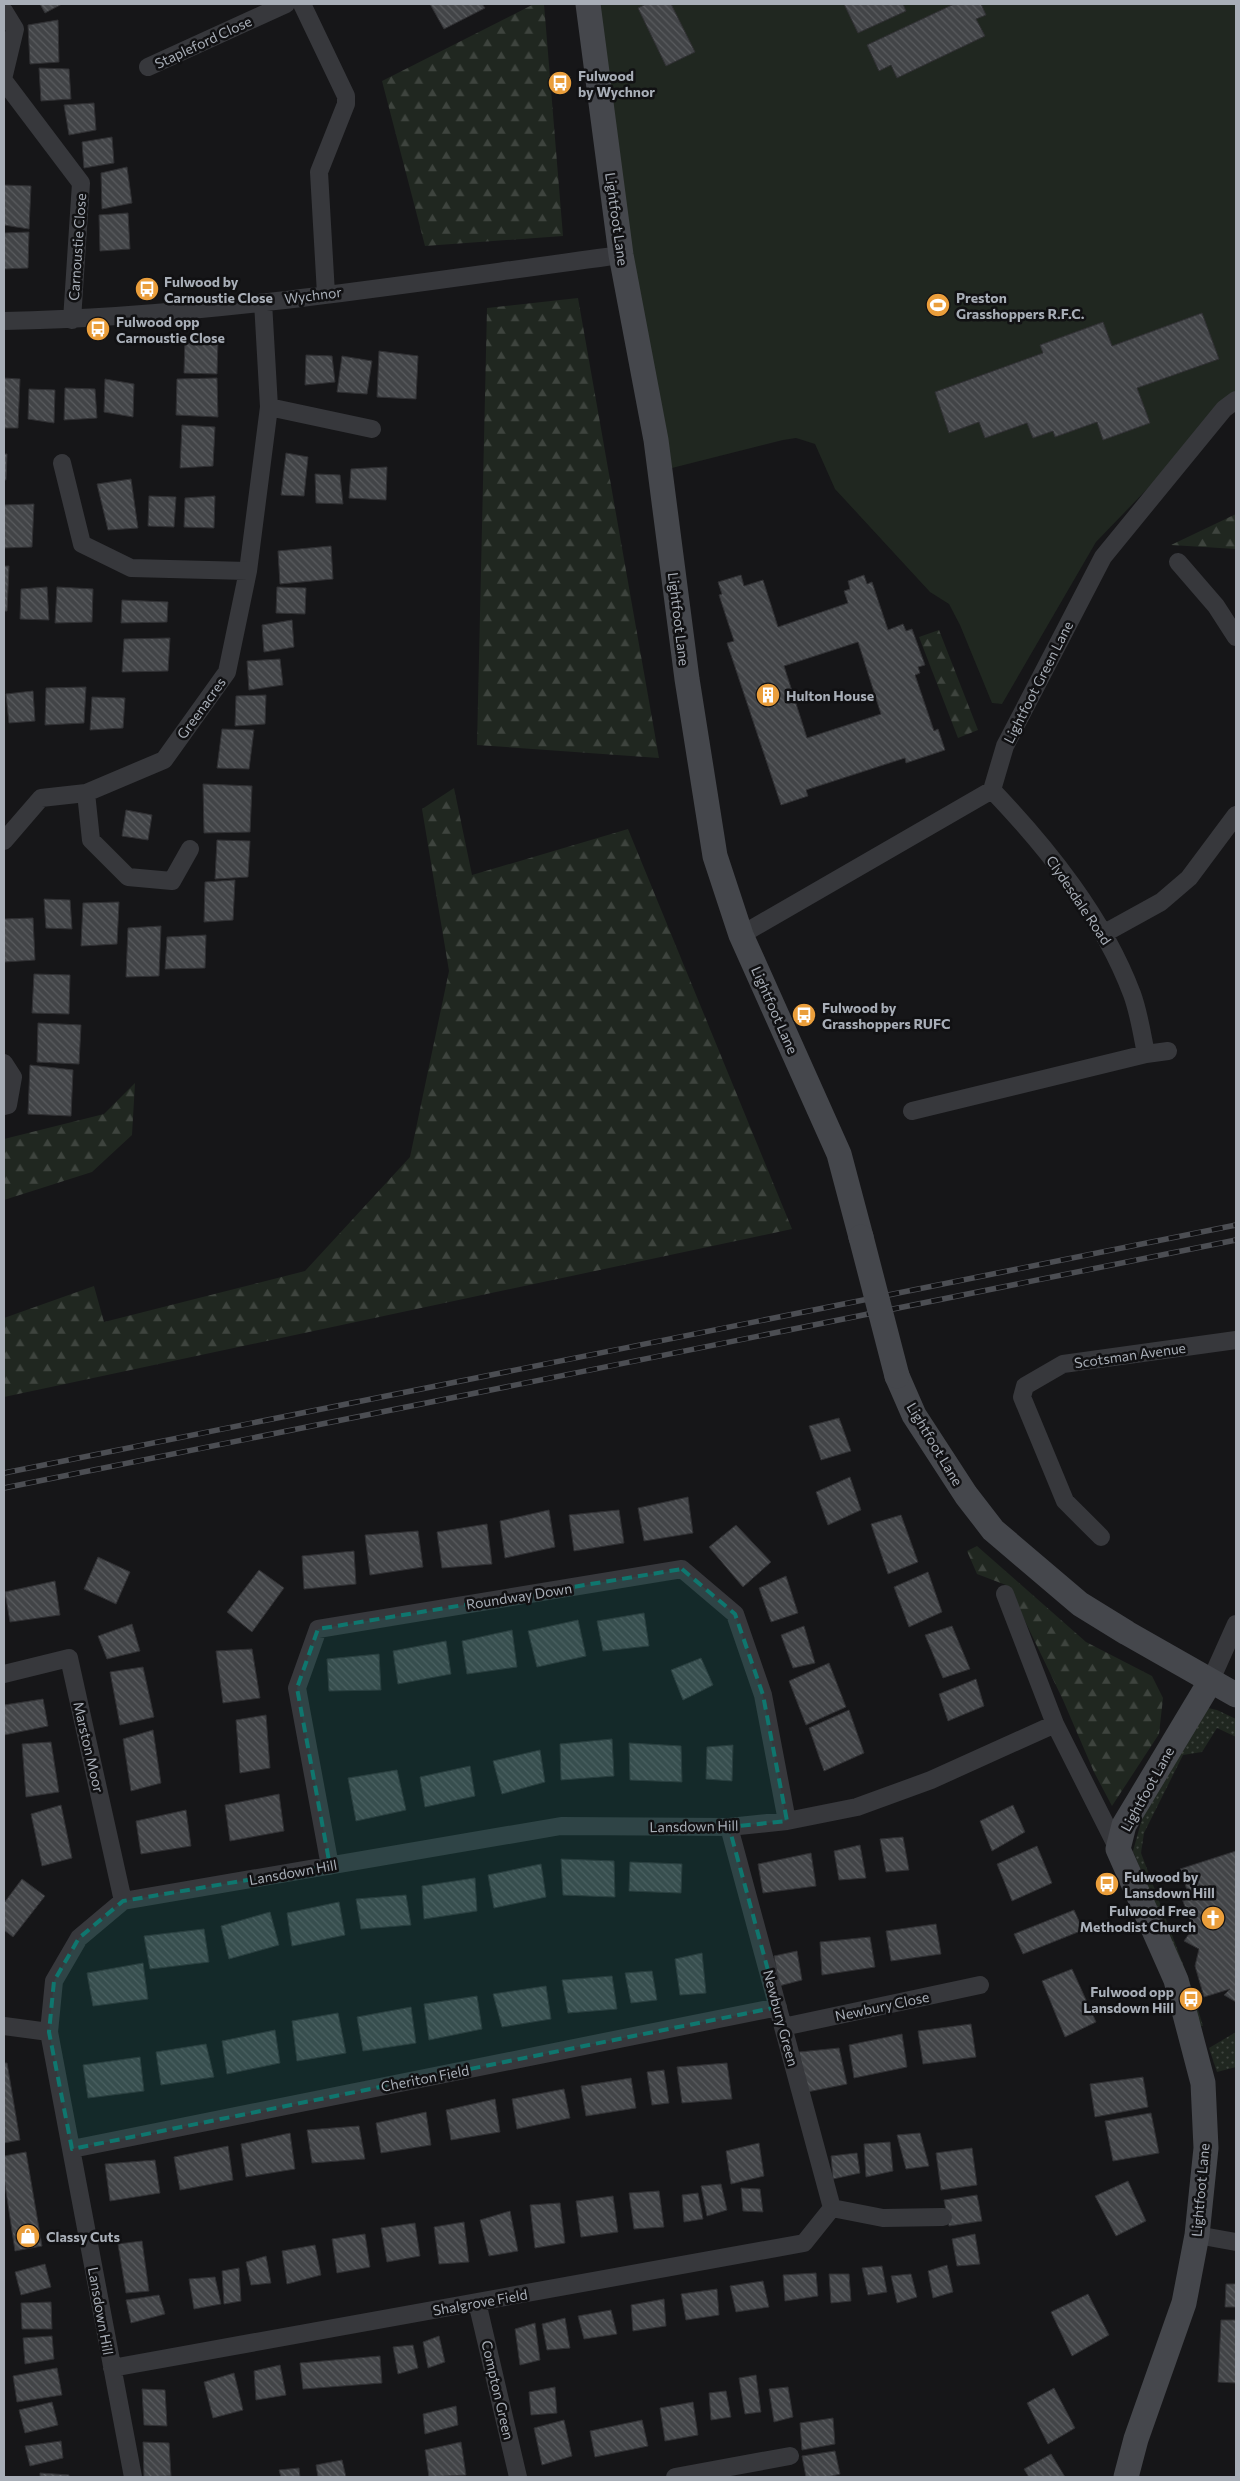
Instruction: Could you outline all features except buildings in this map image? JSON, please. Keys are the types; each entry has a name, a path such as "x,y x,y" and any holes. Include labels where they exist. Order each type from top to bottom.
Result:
{"main road":[{"name":"Lightfoot Lane","path":"588,4 621,254 656,440 687,679 715,856 741,935 839,1154 897,1376 914,1414 966,1495 993,1530 1080,1604 1210,1682 1124,1825 1118,1849 1176,1980 1203,2083 1206,2148 1198,2235 1184,2302 1136,2439 1126,2477"},
{"path":"1210,1682 1236,1695"}],"street":[{"name":"Stapleford Close","path":"148,67 286,4"},
{"path":"302,4 346,96 346,104 319,172 326,294"},
{"path":"4,11 15,29 4,76"},
{"name":"Carnoustie Close","path":"4,81 81,183 72,320"},
{"name":"Wychnor","path":"4,321 72,320 263,302 621,254"},
{"name":"Greenacres","path":"4,841 41,798 86,793 164,760 228,672 248,571 269,406 263,302"},
{"name":"Lightfoot Green Lane","path":"992,790 1005,746 1103,557 1132,525 1224,409 1236,400"},
{"path":"269,406 372,428"},
{"path":"62,463 82,544 131,568 248,571"},
{"path":"1178,562 1216,606 1236,637"},
{"path":"741,935 992,790"},
{"name":"Clydesdale Road","path":"992,790 1031,832 1110,944 1133,996 1146,1054"},
{"path":"86,793 91,840 128,877 172,881 190,848"},
{"path":"1104,934 1161,902 1189,878 1236,815"},
{"path":"912,1111 1146,1054 1168,1051"},
{"path":"4,1064 13,1077 8,1105 4,1106"},
{"name":"Scotsman Avenue","path":"1101,1537 1065,1501 1022,1397 1025,1386 1063,1364 1236,1340"},
{"name":"Roundway Down","path":"330,1866 297,1688 318,1629 682,1569 735,1614 763,1695 787,1821"},
{"name":"Lightfoot Lane","path":"1005,1594 1056,1724 1118,1849"},
{"path":"1210,1682 1236,1624"},
{"name":"Marston Moor","path":"4,1674 69,1658 123,1901"},
{"name":"Lansdown Hill","path":"133,2477 49,2032 54,1980 79,1938 123,1901 561,1826 729,1827 787,1821 866,1804 931,1780 1056,1724"},
{"name":"Newbury Green","path":"729,1827 832,2208"},
{"name":"Newbury Close","path":"783,2027 980,1985"},
{"name":"Cheriton Field","path":"72,2149 778,2007"},
{"path":"4,2026 49,2032"},
{"path":"832,2208 884,2218 943,2218"},
{"name":"Shalgrove Field","path":"112,2368 804,2243 832,2208"},
{"path":"1198,2235 1236,2242"},
{"name":"Compton Green","path":"477,2302 518,2477"},
{"path":"675,2477 790,2456"}],"highlighted area":[{"path":"682,1569 735,1614 763,1695 787,1821 729,1827 778,2007 72,2149 49,2032 54,1981 79,1938 123,1901 330,1866 297,1688 318,1629"}],"green space":[{"path":"534,4 544,4 563,236 425,246 382,81"},
{"name":"Preston Grasshoppers R.F.C.","path":"597,4 1236,4 1236,397 1096,542 1002,704 992,703 960,625 949,604 930,592 835,489 815,444 796,438 783,440 668,469 623,212"},
{"path":"578,298 659,758 477,745 487,308"},
{"path":"1236,514 1236,549 1171,545"},
{"path":"939,630 978,730 958,738 919,637"},
{"path":"454,788 472,875 628,829 792,1229 4,1397 4,1318 94,1286 104,1322 305,1271 410,1157 449,971 422,809"},
{"path":"135,1083 132,1135 92,1172 4,1200 4,1139 104,1114"},
{"path":"977,1546 1086,1642 1152,1676 1163,1698 1159,1734 1112,1806 1094,1772 1063,1700 1013,1596 1006,1585 977,1574 967,1551"},
{"path":"1208,1708 1236,1719 1236,1737 1217,1728 1202,1752 1183,1755 1144,1833 1141,1853 1189,1980 1203,2026 1200,2026 1176,1956 1133,1851 1146,1804"},
{"path":"1236,2032 1236,2067 1217,2072 1209,2048"}],"railway":[{"path":"4,1473 1236,1225"},
{"path":"4,1488 1236,1240"}],"place":[{"name":"Fulwood by Wychnor","path":"560,83"},
{"name":"Fulwood by Carnoustie Close","path":"147,289"},
{"name":"Preston Grasshoppers R.F.C.","path":"938,305"},
{"name":"Fulwood opp Carnoustie Close","path":"98,329"},
{"name":"Hulton House","path":"768,695"},
{"name":"Fulwood by Grasshoppers RUFC","path":"804,1015"},
{"name":"Fulwood by Lansdown Hill","path":"1107,1884"},
{"name":"Fulwood Free Methodist Church","path":"1213,1918"},
{"name":"Fulwood opp Lansdown Hill","path":"1191,1999"},
{"name":"Classy Cuts","path":"28,2236"}]}
